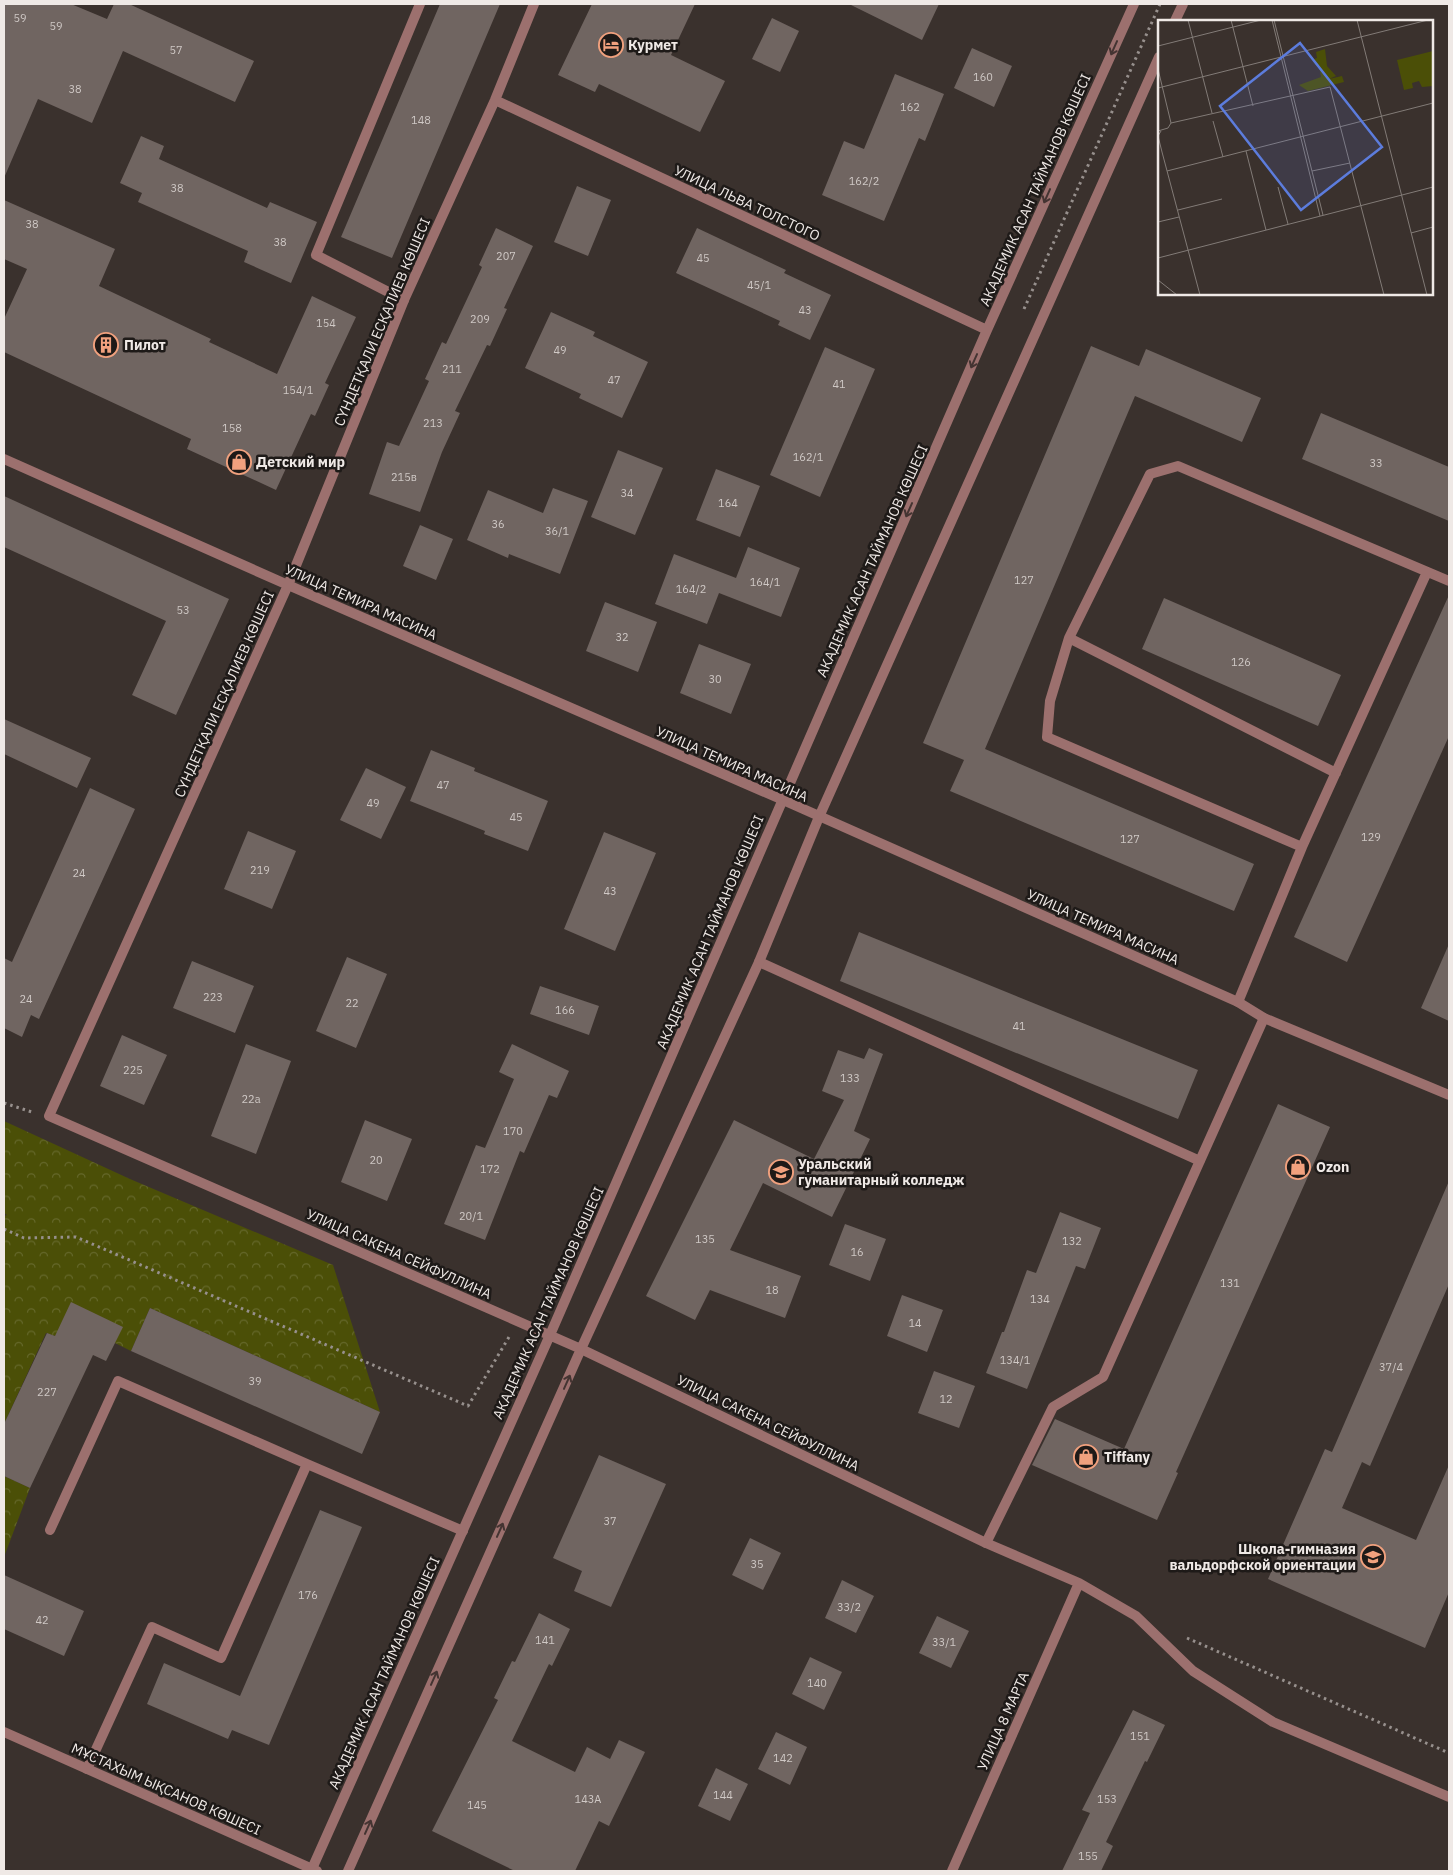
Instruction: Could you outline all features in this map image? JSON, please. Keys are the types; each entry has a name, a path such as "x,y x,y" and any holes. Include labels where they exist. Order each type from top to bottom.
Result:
{"street":[{"path":"404,300 316,255 420,4"},
{"name":"СҮНДЕТҚАЛИ ЕСҚАЛИЕВ КӨШЕСІ","path":"49,1116 288,585 404,300 495,100 534,4"},
{"name":"АКАДЕМИК АСАН ТАЙМАНОВ КӨШЕСІ","path":"314,1870 550,1335 987,330 1134,4"},
{"path":"1175,20 1183,4"},
{"path":"348,1871 581,1349 759,962 819,817 1158,59"},
{"name":"УЛИЦА ЛЬВА ТОЛСТОГО","path":"495,100 987,330"},
{"name":"УЛИЦА ТЕМИРА МАСИНА","path":"4,459 1238,1002 1264,1018 1449,1095"},
{"path":"1302,847 1047,737 1050,701 1069,638 1150,474 1178,466 1449,581"},
{"path":"1238,1002 1302,847 1427,572"},
{"path":"1069,638 1336,773"},
{"path":"759,962 1200,1161"},
{"path":"986,1544 1053,1407 1103,1377 1264,1018"},
{"name":"УЛИЦА САКЕНА СЕЙФУЛЛИНА","path":"49,1116 581,1349 986,1544 1079,1583 1136,1616 1193,1671 1274,1722 1449,1798"},
{"path":"50,1530 118,1381 463,1531"},
{"path":"87,1769 152,1627 221,1658 307,1464"},
{"name":"УЛИЦА 8 МАРТА","path":"952,1871 1079,1583"},
{"name":"МҰСТАХЫМ ЫҚСАНОВ КӨШЕСІ","path":"4,1732 314,1870"}],"path":[{"path":"4,1103 49,1116"},
{"path":"4,1229 24,1238 76,1237 468,1406 519,1321"},
{"path":"1181,1635 1449,1753"}],"green space":[{"path":"4,1121 130,1179 333,1265 380,1412 150,1308 131,1351 115,1343 55,1336 46,1333 4,1424 4,1216 7,1215 4,1213"},
{"path":"4,1476 30,1488 4,1557"}],"building":[{"path":"4,4 71,4 107,19 114,4 129,4 254,61 235,102 123,51 92,123 38,99 4,178"},
{"path":"440,4 500,4 392,258 341,237"},
{"name":"Курмет","path":"592,4 695,4 671,55 725,81 700,132 599,84 595,92 558,75"},
{"path":"849,4 939,4 922,40"},
{"path":"772,18 799,31 780,72 752,59"},
{"path":"972,48 1012,66 994,107 954,88"},
{"path":"895,74 944,94 925,141 919,138 884,221 822,195 844,141 864,149"},
{"path":"141,136 164,146 159,159 267,208 270,202 317,222 291,283 244,262 248,251 138,202 142,193 120,183"},
{"path":"577,186 611,200 588,256 554,242"},
{"path":"4,200 115,249 99,286 211,339 209,342 277,374 312,296 356,317 325,383 329,385 315,416 311,414 276,490 187,449 191,439 4,352 4,319 27,269 4,259"},
{"path":"496,228 533,246 504,308 507,309 490,346 487,345 455,411 460,413 442,452 420,512 369,494 387,442 399,446 429,381 425,379 442,342 446,344 482,267 479,265"},
{"path":"697,228 786,270 784,273 831,295 810,340 778,325 780,321 676,273"},
{"path":"551,312 595,332 593,336 648,362 622,418 579,398 581,394 525,368"},
{"path":"1091,346 1139,366 1146,349 1261,398 1242,442 1135,396 985,749 1254,864 1234,911 950,791 964,760 923,743"},
{"path":"825,347 875,369 820,497 770,475"},
{"path":"1321,413 1449,467 1449,521 1302,459"},
{"path":"618,450 663,468 635,535 591,517"},
{"path":"716,469 760,486 740,537 696,520"},
{"path":"553,488 588,501 560,574 509,554 508,558 467,540 488,490 543,513"},
{"path":"4,496 229,599 176,715 132,695 166,621 4,547"},
{"path":"420,525 453,539 436,580 403,566"},
{"path":"748,547 800,568 781,617 719,593 707,624 655,604 674,554 736,578"},
{"path":"1449,595 1449,736 1347,962 1294,937"},
{"path":"1164,598 1341,675 1318,726 1142,649"},
{"path":"605,602 657,622 638,672 586,651"},
{"path":"699,644 751,664 731,714 680,693"},
{"path":"4,719 91,758 77,788 4,754"},
{"path":"431,750 475,768 474,771 548,801 528,851 484,834 485,831 410,801"},
{"path":"366,768 406,787 381,839 340,820"},
{"path":"90,788 135,809 39,1019 31,1015 22,1037 4,1028 4,958 12,962"},
{"path":"248,831 296,851 272,909 224,889"},
{"path":"604,832 656,853 615,951 564,929"},
{"path":"859,932 1198,1070 1178,1119 840,981"},
{"path":"1449,944 1449,1021 1421,1008"},
{"path":"347,957 387,974 356,1048 316,1031"},
{"path":"192,961 254,986 235,1033 173,1008"},
{"path":"540,986 599,1006 589,1035 530,1014"},
{"path":"122,1035 167,1055 144,1105 100,1086"},
{"path":"246,1044 291,1061 256,1154 211,1136"},
{"path":"512,1044 569,1071 557,1098 549,1095 524,1153 520,1151 485,1240 444,1224 476,1145 485,1148 514,1079 499,1072"},
{"path":"869,1048 883,1054 854,1131 870,1139 832,1217 763,1183 730,1250 801,1276 785,1318 710,1290 695,1320 646,1296 734,1120 814,1159 844,1100 822,1091 838,1050 864,1059"},
{"path":"1278,1104 1330,1127 1176,1472 1178,1473 1157,1520 1032,1465 1055,1419 1124,1449"},
{"path":"365,1120 412,1139 387,1201 341,1182"},
{"path":"1449,1181 1449,1284 1370,1466 1362,1462 1342,1508 1416,1540 1449,1465 1449,1592 1425,1648 1268,1579 1325,1449 1332,1452"},
{"path":"1060,1212 1101,1228 1085,1269 1076,1266 1027,1389 986,1373 1002,1332 1004,1332 1027,1270 1036,1273"},
{"path":"845,1224 886,1239 870,1281 829,1265"},
{"path":"902,1295 943,1310 927,1352 887,1336"},
{"path":"71,1302 123,1327 106,1361 93,1355 30,1488 4,1476 4,1424 47,1333 55,1336"},
{"path":"150,1308 380,1412 362,1454 131,1351"},
{"path":"934,1371 975,1386 959,1428 918,1413"},
{"path":"599,1455 666,1484 611,1607 574,1591 582,1571 553,1558"},
{"path":"320,1510 362,1527 269,1745 232,1730 228,1739 147,1704 164,1663 240,1696"},
{"path":"750,1538 781,1553 763,1590 732,1575"},
{"path":"4,1575 84,1611 64,1656 4,1629"},
{"path":"842,1580 874,1596 856,1633 825,1618"},
{"path":"539,1613 570,1629 552,1666 549,1664 512,1741 575,1772 587,1747 610,1759 619,1740 645,1752 609,1826 599,1821 575,1871 515,1871 432,1831 498,1700 494,1698 512,1661 515,1662"},
{"path":"937,1616 969,1631 951,1668 919,1653"},
{"path":"810,1657 842,1672 824,1710 792,1694"},
{"path":"1133,1710 1165,1725 1147,1762 1145,1761 1106,1842 1113,1846 1101,1871 1062,1871 1090,1813 1082,1810"},
{"path":"776,1732 807,1747 790,1785 758,1769"},
{"path":"716,1768 748,1784 730,1821 698,1806"}],"place":[{"name":"Курмет","path":"611,45"},
{"name":"Пилот","path":"106,345"},
{"name":"Детский мир","path":"239,462"},
{"name":"Ozon","path":"1298,1167"},
{"name":"Уральский гуманитарный колледж","path":"781,1172"},
{"name":"Tiffany","path":"1086,1457"},
{"name":"Школа-гимназия вальдорфской ориентации","path":"1373,1557"}]}
